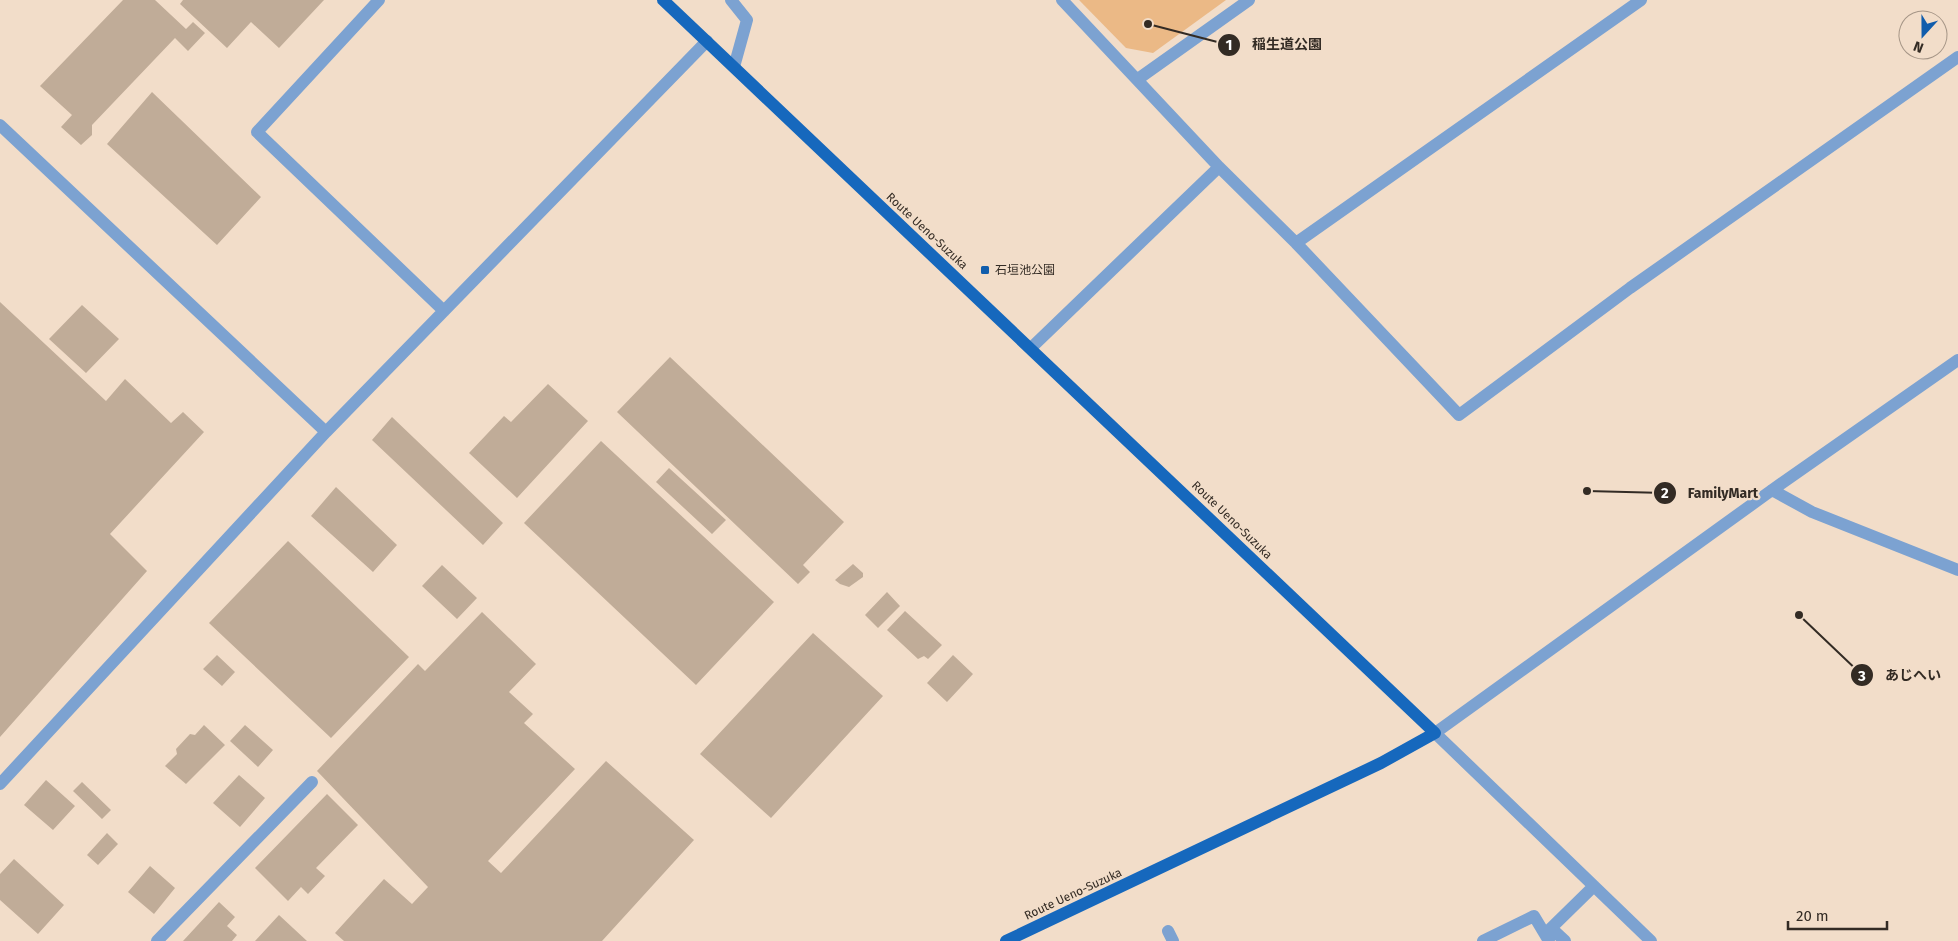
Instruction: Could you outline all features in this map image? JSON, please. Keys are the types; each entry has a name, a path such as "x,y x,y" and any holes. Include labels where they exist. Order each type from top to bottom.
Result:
{"main road":[{"name":"Route Ueno-Suzuka","path":"663,0 1435,732 1381,763 1006,941"}],"street":[{"path":"379,0 257,132 444,310"},
{"path":"731,0 747,20 734,67"},
{"path":"1062,0 1219,167 1296,243 1459,415 1630,288 1958,57"},
{"path":"1138,79 1249,0"},
{"path":"1296,243 1641,0"},
{"path":"0,784 326,432 707,42"},
{"path":"0,125 326,432"},
{"path":"1031,348 1219,167"},
{"path":"1651,941 1435,732 1772,490 1958,360"},
{"path":"1772,490 1812,512 1958,570"},
{"path":"157,941 312,782"},
{"path":"1549,935 1594,886"},
{"path":"1482,941 1534,916 1549,935 1565,941"}],"shaded area":[{"path":"1079,0 1226,0 1153,53 1126,48"}],"building":[{"path":"123,0 155,0 186,29 193,22 205,33 188,51 175,38 92,125 92,135 81,145 61,127 72,115 40,86"},
{"path":"183,0 324,0 279,48 251,22 227,48 180,4"},
{"path":"152,92 261,197 217,245 107,144"},
{"path":"0,302 106,401 125,379 171,423 183,412 204,432 110,534 147,571 0,737"},
{"path":"82,305 119,339 86,373 49,339"},
{"path":"670,357 844,522 803,565 810,572 798,584 617,412"},
{"path":"548,384 588,421 517,498 469,453 504,416 511,422"},
{"path":"392,417 503,523 483,545 372,440"},
{"path":"601,441 774,602 696,685 524,523"},
{"path":"669,468 726,520 712,534 656,482"},
{"path":"336,487 397,545 373,572 311,516"},
{"path":"288,541 409,657 331,738 209,623"},
{"path":"853,564 863,573 863,577 849,587 835,580"},
{"path":"442,565 477,598 457,619 422,586"},
{"path":"887,592 900,606 878,628 865,615"},
{"path":"905,611 942,645 928,659 924,656 918,659 887,630"},
{"path":"482,612 536,664 509,692 533,714 524,723 575,769 488,861 501,873 606,761 694,840 602,941 344,941 335,933 384,879 412,904 428,887 317,771 418,664 425,671"},
{"path":"813,633 883,696 771,818 700,754"},
{"path":"217,655 235,672 222,686 203,669"},
{"path":"953,655 973,674 947,702 927,683"},
{"path":"204,725 225,745 186,784 165,766 177,754 176,749 190,734 195,735"},
{"path":"245,725 273,750 258,767 230,741"},
{"path":"239,775 265,798 240,827 213,803"},
{"path":"46,780 75,806 53,830 24,805"},
{"path":"82,782 111,810 102,819 73,791"},
{"path":"327,794 358,825 316,868 325,876 308,894 301,887 288,901 255,868"},
{"path":"107,833 118,844 98,865 87,855"},
{"path":"14,859 64,905 38,934 0,900 0,874"},
{"path":"150,866 175,888 154,914 128,892"},
{"path":"219,902 235,917 227,926 237,935 232,941 183,941"},
{"path":"279,915 307,941 255,941"}],"place":[{"name":"稲生道公園","path":"1148,24"},
{"name":"石垣池公園","path":"985,270"},
{"name":"FamilyMart","path":"1587,491"},
{"name":"あじへい","path":"1799,615"}]}
